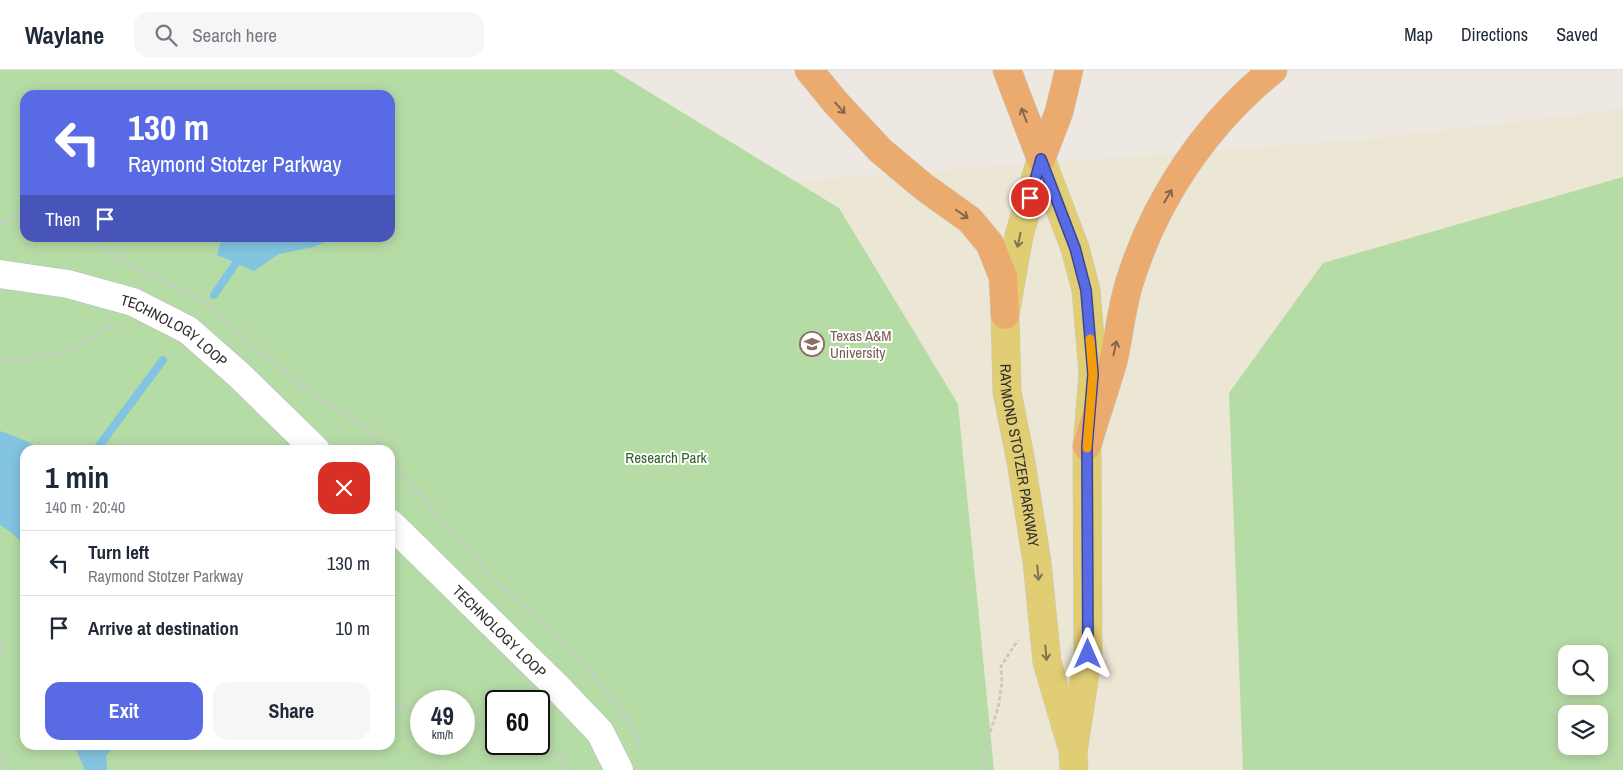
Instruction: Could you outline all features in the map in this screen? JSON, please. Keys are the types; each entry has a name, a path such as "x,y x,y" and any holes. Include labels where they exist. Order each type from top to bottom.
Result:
{"highway":[{"path":"809,70 836,103 881,151 924,187 970,220 990,244 1003,277 1005,315"},
{"name":"RAYMOND STOTZER PARKWAY","path":"1007,70 1041,159"},
{"name":"RAYMOND STOTZER PARKWAY","path":"1041,159 1059,112 1069,70"},
{"path":"1087,446 1112,363 1128,286 1141,248 1159,210 1186,165 1217,123 1273,70"}],"main road":[{"name":"RAYMOND STOTZER PARKWAY","path":"1041,159 1019,236 1005,315 1007,392 1021,462 1037,562 1047,662 1074,761"},
{"name":"RAYMOND STOTZER PARKWAY","path":"1041,159 1075,248 1086,290 1093,374 1087,446 1088,654 1074,761"}],"street":[{"name":"TECHNOLOGY LOOP","path":"0,274 68,284 133,302 188,330 238,374 311,445"},
{"name":"TECHNOLOGY LOOP","path":"395,528 557,687 600,732 618,770"}],"path":[{"path":"0,223 20,212"},
{"path":"0,360 23,361 75,349 108,328 124,327"},
{"path":"395,465 408,482 499,584 573,651 633,725 642,752"},
{"path":"0,643 2,650 0,654"},
{"path":"985,770 987,741 998,708 1002,682 1001,666"},
{"path":"395,704 410,709"},
{"path":"550,750 561,758 569,770"},
{"path":"0,757 10,770"}],"shaded area":[{"name":"Texas A&M University","path":"0,70 613,70 794,181 1369,139 1623,109 1623,770 0,770"}],"green space":[{"name":"Research Park","path":"0,70 613,70 839,208 958,404 994,770 0,770"},
{"path":"1623,177 1623,770 1243,770 1229,393 1323,263"}],"water":[{"path":"221,242 325,242 313,247 279,254 254,271 217,255"},
{"path":"0,431 34,445 20,445 20,541 0,525"},
{"path":"76,750 110,750 106,756 107,770 85,770"}],"waterway":[{"path":"214,295 236,263"},
{"path":"100,445 163,360"}],"slow traffic":[{"path":"1087,448 1093,374 1090,339"}],"place":[{"name":"Texas A&M University","path":"812,344"}],"route":[{"path":"1030,198 1041,159 1075,248 1086,290 1093,374 1087,446 1088,654"}]}
